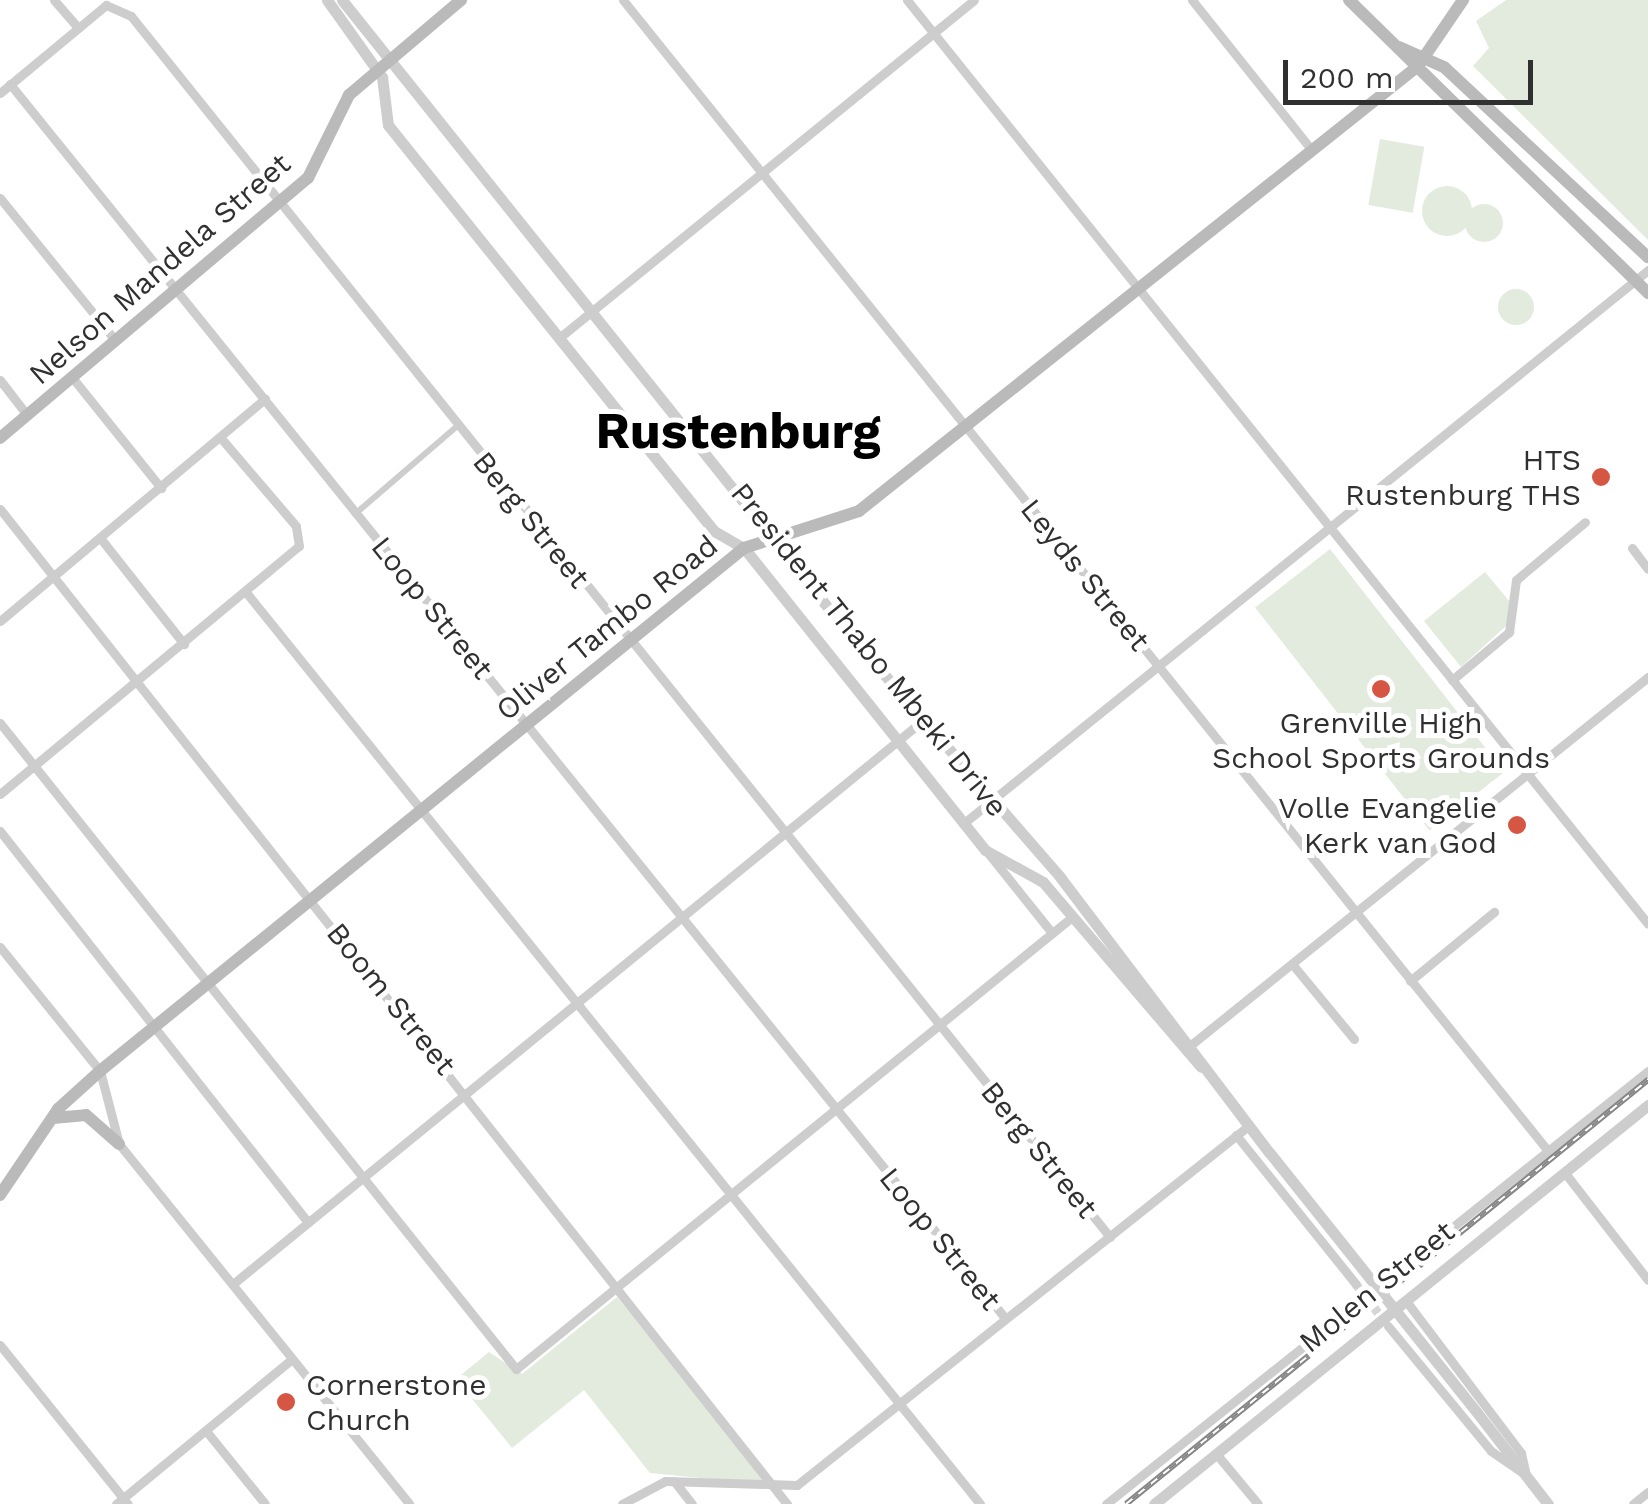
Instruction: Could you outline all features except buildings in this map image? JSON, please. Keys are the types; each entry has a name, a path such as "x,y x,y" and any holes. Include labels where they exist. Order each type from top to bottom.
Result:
{"main road":[{"name":"Nelson Mandela Street","path":"0,438 308,178 349,95 376,67 461,0"},
{"path":"1348,0 1399,46 1413,70 1648,293"},
{"name":"Oliver Tambo Road","path":"0,1195 52,1118 100,1071 744,548 778,545 842,522 1430,56 1463,0"},
{"path":"1399,46 1430,56 1648,257"},
{"path":"52,1118 86,1115 119,1144"}],"street":[{"path":"0,93 78,28 54,0"},
{"name":"President Thabo Mbeki Drive","path":"326,0 376,67 388,126 714,531 744,548 985,850 1043,882 1186,1046"},
{"name":"President Thabo Mbeki Drive","path":"342,0 1186,1046 1548,1504"},
{"name":"Leyds Street","path":"622,0 1548,1151"},
{"path":"907,0 1648,924"},
{"path":"559,338 974,0"},
{"path":"1192,0 1310,148"},
{"name":"Berg Street","path":"78,28 113,4 131,16 456,427 1110,1237"},
{"name":"Loop Street","path":"10,84 1005,1318"},
{"path":"0,198 115,340"},
{"path":"964,823 1648,270"},
{"path":"71,376 160,488"},
{"path":"0,380 28,415"},
{"path":"0,621 265,400"},
{"path":"355,514 456,427"},
{"path":"0,794 298,546 299,531 220,437"},
{"name":"Boom Street","path":"0,508 784,1490"},
{"path":"1452,680 1509,632 1516,580 1585,522"},
{"path":"101,539 184,644"},
{"path":"1632,548 1648,568"},
{"path":"246,590 897,1406 980,1504"},
{"path":"1186,1046 1293,966 1648,678"},
{"path":"234,1284 922,721"},
{"path":"0,723 507,1364 526,1365 1072,918"},
{"path":"0,831 308,1222"},
{"path":"985,850 1052,932"},
{"path":"1410,980 1494,912"},
{"path":"0,946 100,1071 119,1144 409,1504"},
{"path":"1293,966 1354,1039"},
{"name":"Molen Street","path":"1106,1504 1648,1071"},
{"name":"Molen Street","path":"1154,1504 1648,1105"},
{"path":"622,1504 674,1481 784,1490 897,1406 1247,1127"},
{"path":"1236,1136 1356,1284"},
{"path":"1565,1173 1648,1280"},
{"path":"1407,1302 1521,1453 1526,1475"},
{"path":"1388,1326 1492,1451 1526,1475"},
{"path":"0,1346 122,1502 292,1360"},
{"path":"207,1432 266,1504"},
{"path":"1218,1456 1258,1504"},
{"path":"674,1481 692,1504"},
{"path":"784,1490 787,1504"},
{"path":"1633,1504 1648,1492"}],"shaded area":[{"path":"1506,0 1648,0 1648,240 1473,66 1489,48 1476,21"},
{"path":"1380,139 1424,147 1413,213 1368,205"},
{"path":"1447,186 1465,193 1472,211 1465,229 1447,236 1429,229 1422,211 1429,193"},
{"path":"1484,204 1498,209 1503,223 1498,237 1484,242 1470,237 1465,223 1470,209"},
{"path":"1516,289 1529,294 1534,307 1529,320 1516,325 1503,320 1498,307 1503,294"},
{"name":"Grenville High School Sports Grounds","path":"1330,549 1504,772 1429,830 1255,607"},
{"path":"1485,572 1510,602 1507,625 1461,667 1424,621"},
{"path":"617,1297 772,1485 650,1473 584,1390 512,1448 456,1379 489,1352 522,1374"}],"tunnel":[{"path":"1356,1284 1387,1324"}],"railway":[{"path":"1126,1504 1648,1080"}],"place":[{"name":"HTS Rustenburg THS","path":"1601,477"},
{"name":"Grenville High School Sports Grounds","path":"1381,689"},
{"name":"Volle Evangelie Kerk van God","path":"1517,825"},
{"name":"Cornerstone Church","path":"286,1402"}],"district":[{"name":"Rustenburg","path":"738,431"}]}
